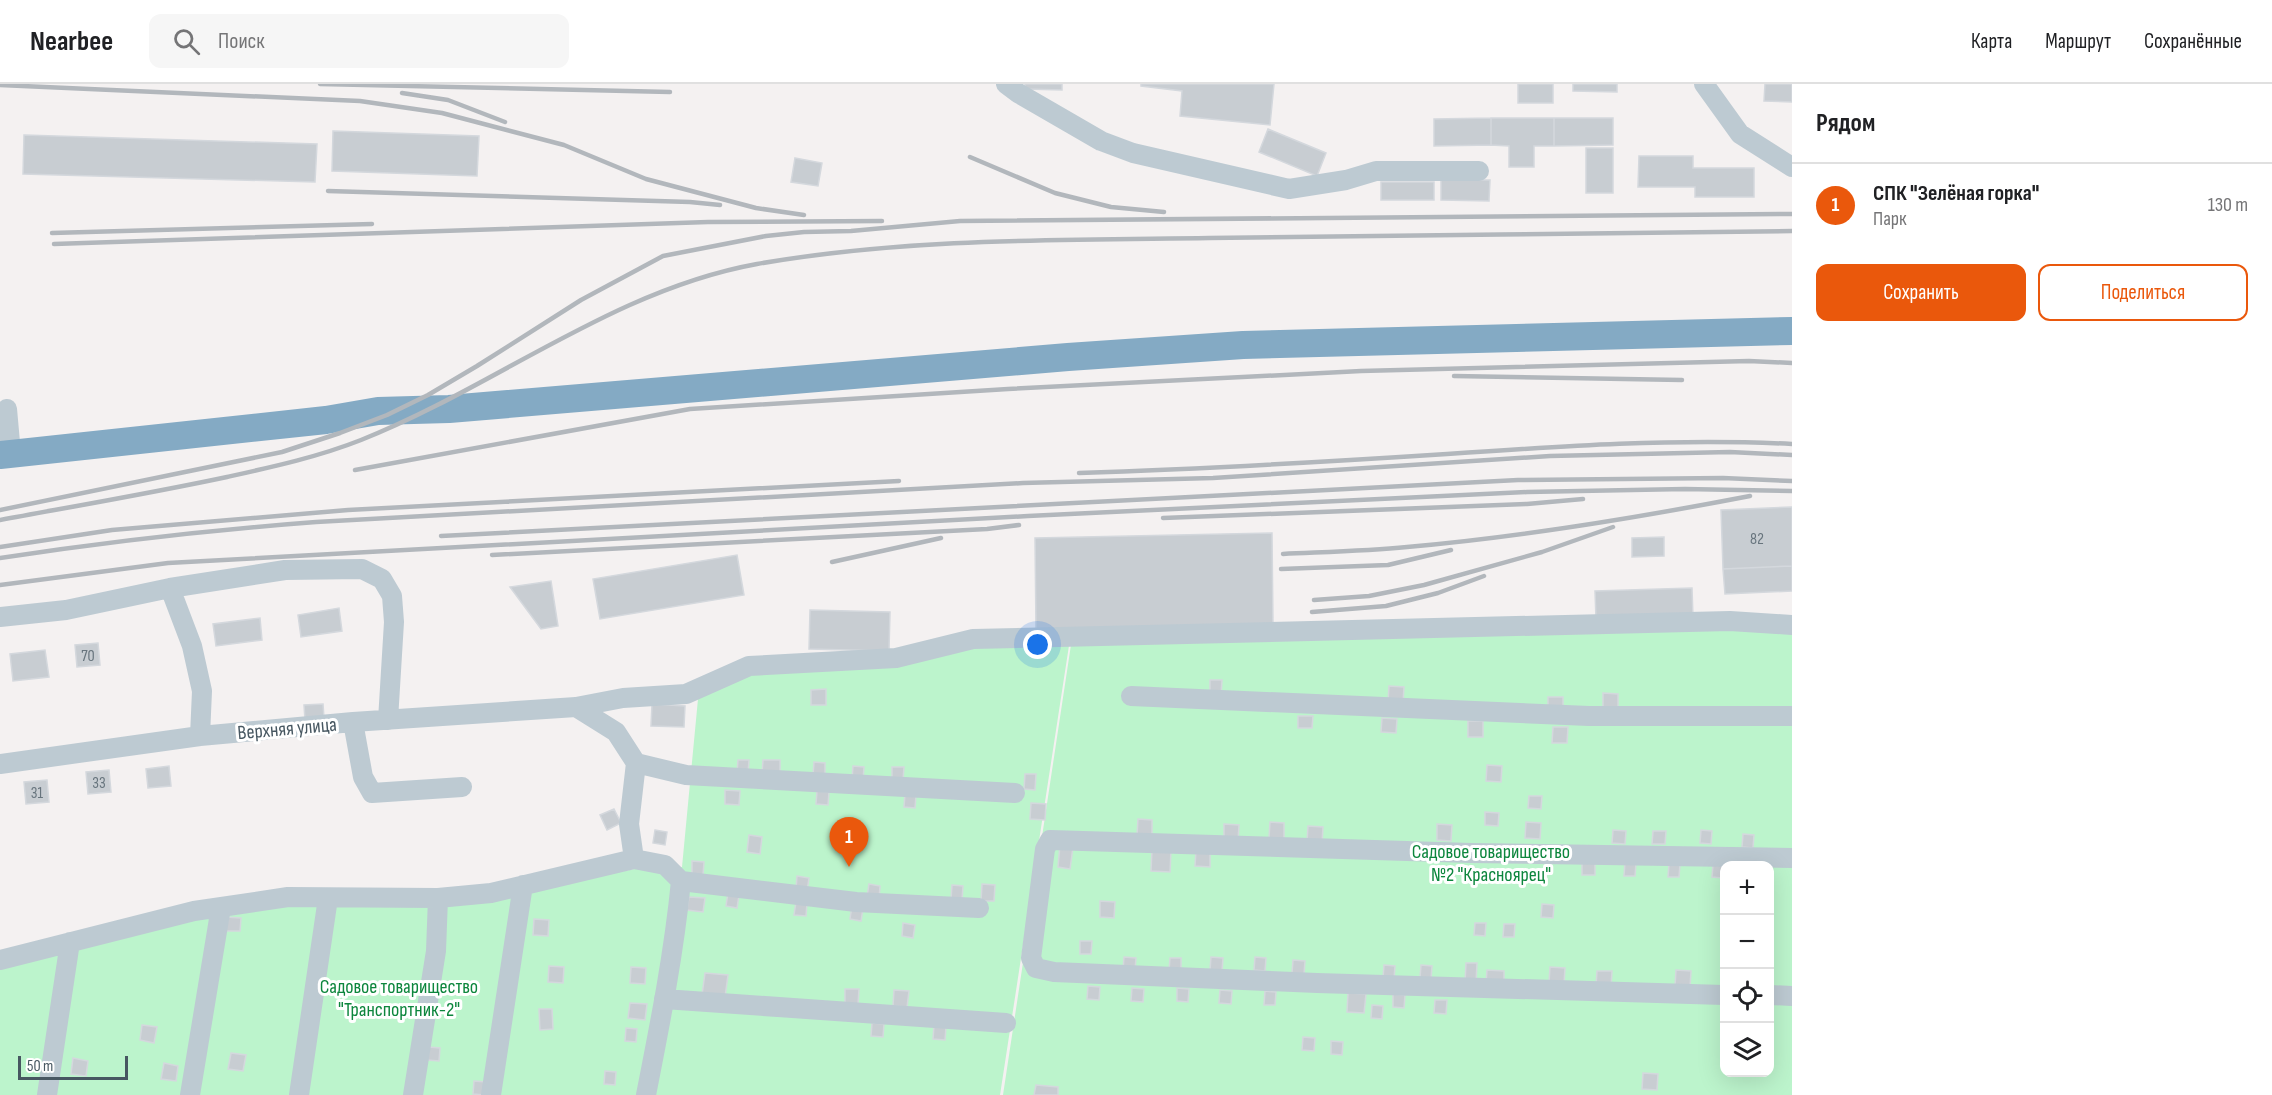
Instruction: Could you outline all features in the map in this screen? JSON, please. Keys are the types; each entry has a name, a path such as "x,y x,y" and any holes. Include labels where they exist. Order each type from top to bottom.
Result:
{"highway":[{"path":"5,454 326,420 378,411 461,408 1068,357 1243,345 1792,331"}],"street":[{"path":"1006,84 1101,141 1133,153 1288,189 1346,180 1376,171 1479,171"},
{"path":"1704,84 1740,134 1792,167"},
{"path":"5,454 8,409"},
{"path":"0,616 66,610 170,588 285,570 362,569 382,579 392,596 394,622 388,720"},
{"path":"170,588 192,646 202,691 200,736"},
{"name":"Верхняя улица","path":"0,764 200,736 353,722 576,707 624,698 686,694 749,666 896,658 973,639 1730,621 1792,625"},
{"path":"1131,696 1589,716 1792,716"},
{"path":"576,707 616,732 636,763 629,824 634,859"},
{"path":"353,722 363,777 372,793 462,787"},
{"path":"636,763 686,775 1015,793"},
{"path":"1720,995 1054,972 1036,968 1031,958 1045,849 1050,840 1792,858"},
{"path":"0,960 194,911 288,897 438,898 491,893 634,859 665,865 681,881 856,902 979,908"},
{"path":"646,1095 678,916 681,881"},
{"path":"492,1095 523,885"},
{"path":"299,1095 328,898"},
{"path":"413,1095 436,951 438,898"},
{"path":"190,1095 221,907"},
{"path":"48,1095 70,942"},
{"path":"1774,995 1792,996"},
{"path":"664,999 1006,1023"}],"green space":[{"name":"Садовое товарищество №2 \"Красноярец\"","path":"1792,629 1792,1095 1003,1095 1072,638"},
{"path":"1070,639 1000,1095 498,1095 531,889 645,867 682,867 698,699 752,670"},
{"name":"Садовое товарищество \"Транспортник-2\"","path":"515,898 485,1095 0,1095 0,966 191,917 302,902"}],"building":[{"path":"1025,84 1062,84 1062,90 1025,89"},
{"path":"1141,84 1274,84 1270,125 1180,116 1182,91 1141,86"},
{"path":"1518,84 1553,84 1553,103 1518,103"},
{"path":"1573,84 1617,84 1617,92 1573,91"},
{"path":"1765,84 1792,84 1792,102 1764,101"},
{"path":"1491,118 1491,145 1434,146 1434,119"},
{"path":"1491,118 1554,118 1554,146 1534,146 1534,167 1509,167 1509,146 1491,145"},
{"path":"1554,118 1613,118 1613,145 1554,146"},
{"path":"1268,129 1326,153 1317,176 1259,152"},
{"path":"333,131 479,136 477,176 332,171"},
{"path":"24,135 317,144 315,182 23,174"},
{"path":"1586,148 1613,148 1613,193 1586,193"},
{"path":"1639,156 1693,156 1693,168 1754,168 1754,197 1695,197 1695,187 1638,187"},
{"path":"795,158 822,163 818,186 791,182"},
{"path":"1441,180 1490,180 1489,201 1441,200"},
{"path":"1381,182 1434,182 1434,200 1381,200"},
{"path":"1792,507 1792,566 1723,569 1721,510"},
{"path":"1272,533 1273,625 1036,630 1035,538"},
{"path":"1664,537 1664,556 1632,557 1632,538"},
{"path":"737,555 744,595 600,619 593,579"},
{"path":"1792,566 1792,591 1725,594 1723,569"},
{"path":"551,581 558,626 541,629 510,587"},
{"path":"1692,588 1693,617 1596,619 1595,591"},
{"path":"339,608 342,631 301,637 298,615"},
{"path":"810,610 890,612 889,651 809,649"},
{"path":"260,618 262,640 216,646 213,624"},
{"path":"98,643 100,665 77,667 75,645"},
{"path":"45,650 49,677 13,681 10,654"},
{"path":"1210,680 1222,680 1221,696 1210,696"},
{"path":"1389,686 1404,687 1403,703 1388,702"},
{"path":"826,689 826,705 811,705 811,690"},
{"path":"1603,693 1618,694 1618,710 1603,709"},
{"path":"1548,697 1563,697 1563,710 1548,710"},
{"path":"323,704 324,718 305,720 304,705"},
{"path":"652,704 685,706 684,727 651,726"},
{"path":"1298,716 1313,716 1312,728 1298,728"},
{"path":"1382,718 1397,719 1396,733 1381,732"},
{"path":"1468,721 1483,721 1483,737 1468,737"},
{"path":"1553,727 1568,727 1567,743 1552,743"},
{"path":"738,760 749,760 748,773 737,773"},
{"path":"763,760 780,760 780,775 762,774"},
{"path":"814,762 825,763 825,776 813,775"},
{"path":"1487,765 1502,766 1501,782 1486,781"},
{"path":"169,766 171,786 148,788 146,769"},
{"path":"853,766 864,767 863,780 852,779"},
{"path":"892,767 904,767 903,780 892,780"},
{"path":"109,770 111,792 88,794 86,772"},
{"path":"1025,774 1036,774 1035,790 1024,789"},
{"path":"47,780 49,802 26,804 24,782"},
{"path":"725,790 740,791 739,805 725,804"},
{"path":"817,791 829,792 828,805 816,804"},
{"path":"905,794 916,795 915,808 904,807"},
{"path":"1529,796 1542,796 1541,809 1528,808"},
{"path":"1031,803 1046,804 1045,820 1030,819"},
{"path":"614,809 621,823 607,830 600,815"},
{"path":"1485,812 1499,813 1498,826 1485,825"},
{"path":"1138,819 1152,820 1152,836 1137,835"},
{"path":"1270,822 1284,823 1284,839 1269,838"},
{"path":"1526,822 1541,823 1540,839 1525,838"},
{"path":"1224,824 1239,825 1238,841 1224,840"},
{"path":"1437,824 1452,825 1451,841 1437,840"},
{"path":"1308,826 1323,827 1322,843 1307,842"},
{"path":"655,830 667,832 665,845 653,843"},
{"path":"1613,830 1626,831 1625,844 1612,843"},
{"path":"1701,830 1712,831 1711,844 1700,843"},
{"path":"1653,831 1666,831 1665,844 1652,844"},
{"path":"1743,834 1754,835 1753,848 1742,847"},
{"path":"749,835 762,837 760,854 747,852"},
{"path":"1060,845 1073,847 1070,869 1058,867"},
{"path":"1152,849 1171,850 1170,872 1151,871"},
{"path":"1196,850 1210,851 1210,867 1195,866"},
{"path":"1582,860 1595,861 1595,875 1582,875"},
{"path":"692,861 704,862 703,875 692,874"},
{"path":"1625,862 1636,863 1635,876 1624,876"},
{"path":"1669,864 1680,864 1679,877 1668,877"},
{"path":"1713,865 1720,865 1720,878 1712,877"},
{"path":"797,876 809,878 807,891 796,889"},
{"path":"869,884 880,886 879,899 867,897"},
{"path":"982,884 995,885 994,901 981,901"},
{"path":"952,885 963,886 962,900 951,899"},
{"path":"728,893 739,895 737,908 726,906"},
{"path":"689,897 705,898 703,912 687,910"},
{"path":"1100,901 1115,902 1114,918 1100,917"},
{"path":"796,902 807,903 806,916 794,915"},
{"path":"1542,904 1554,905 1553,918 1541,917"},
{"path":"852,906 863,908 861,921 850,919"},
{"path":"225,917 241,918 240,931 224,931"},
{"path":"534,919 549,920 548,936 533,935"},
{"path":"903,923 915,925 913,938 902,936"},
{"path":"1475,923 1486,923 1485,936 1474,935"},
{"path":"1504,924 1515,924 1514,937 1503,937"},
{"path":"1080,941 1092,941 1091,954 1080,954"},
{"path":"1124,957 1136,958 1135,970 1123,970"},
{"path":"1211,957 1223,958 1222,971 1210,970"},
{"path":"1255,957 1266,958 1265,971 1254,970"},
{"path":"1170,958 1181,958 1181,971 1169,971"},
{"path":"1293,960 1305,961 1304,974 1292,973"},
{"path":"1466,963 1477,963 1476,983 1465,982"},
{"path":"1384,965 1395,966 1394,979 1383,978"},
{"path":"1421,965 1432,966 1431,979 1420,978"},
{"path":"549,966 564,967 563,983 548,982"},
{"path":"631,967 646,968 645,984 630,983"},
{"path":"1550,967 1565,968 1564,984 1549,983"},
{"path":"1487,970 1504,971 1504,984 1486,983"},
{"path":"1676,970 1691,971 1690,987 1675,986"},
{"path":"1597,971 1612,971 1611,987 1596,986"},
{"path":"705,973 728,975 725,997 702,995"},
{"path":"1088,986 1100,987 1099,1000 1087,999"},
{"path":"1132,988 1144,989 1143,1002 1131,1001"},
{"path":"1177,988 1189,989 1188,1002 1177,1001"},
{"path":"845,989 859,989 858,1004 845,1004"},
{"path":"894,990 909,991 907,1007 893,1006"},
{"path":"1220,990 1232,991 1231,1004 1219,1003"},
{"path":"1265,991 1276,992 1275,1005 1264,1005"},
{"path":"1348,993 1366,994 1364,1013 1347,1012"},
{"path":"1393,994 1405,995 1404,1008 1393,1007"},
{"path":"1435,1000 1447,1000 1446,1014 1434,1013"},
{"path":"630,1003 647,1004 645,1020 628,1018"},
{"path":"1372,1005 1383,1006 1382,1019 1371,1018"},
{"path":"539,1009 552,1009 553,1029 540,1030"},
{"path":"872,1023 884,1024 883,1037 871,1036"},
{"path":"142,1025 157,1027 154,1043 140,1040"},
{"path":"934,1026 946,1027 945,1040 933,1039"},
{"path":"626,1028 637,1029 636,1042 625,1041"},
{"path":"1303,1037 1315,1038 1314,1051 1302,1050"},
{"path":"1331,1041 1343,1042 1342,1055 1331,1054"},
{"path":"429,1047 440,1048 439,1061 428,1060"},
{"path":"231,1053 246,1055 243,1071 228,1069"},
{"path":"73,1058 88,1061 86,1076 71,1074"},
{"path":"164,1063 178,1066 176,1081 161,1079"},
{"path":"605,1071 616,1072 615,1085 604,1084"},
{"path":"1643,1073 1658,1074 1657,1090 1642,1089"},
{"path":"474,1081 486,1082 485,1095 473,1094"},
{"path":"1036,1085 1058,1087 1058,1095 1034,1095"}],"railway":[{"path":"320,84 670,92"},
{"path":"0,85 360,101 442,113 564,145 646,179 756,208 804,215"},
{"path":"402,93 448,100 505,122"},
{"path":"970,157 1055,193 1111,207 1164,212"},
{"path":"328,191 690,202 720,205"},
{"path":"0,510 282,452 340,433 387,415 428,395 581,300 663,256 766,236 960,221 1792,214"},
{"path":"54,244 708,222 882,221"},
{"path":"52,233 372,224"},
{"path":"0,520 227,477 328,452 411,418 604,317 653,295 704,277 757,264 869,249 982,242 1792,231"},
{"path":"355,470 690,409 1008,389 1361,371 1749,361 1792,363"},
{"path":"1454,376 1682,380"},
{"path":"1079,473 1263,465 1619,444 1706,442 1792,444"},
{"path":"0,558 158,537 316,522 1023,483 1213,478 1550,456 1730,452 1792,455"},
{"path":"441,536 1518,480 1723,478 1792,481"},
{"path":"0,547 112,530 348,510 899,481"},
{"path":"0,585 168,563 1028,516 1527,492 1685,489 1792,491"},
{"path":"1283,554 1392,548 1493,538 1622,519 1750,496"},
{"path":"1163,518 1527,504 1583,499"},
{"path":"492,555 987,529 1019,525"},
{"path":"1314,600 1369,596 1424,585 1542,552 1613,527"},
{"path":"832,562 941,538"},
{"path":"1281,569 1388,565 1451,550"},
{"path":"1312,612 1386,606 1438,593 1484,576"}],"place":[{"name":"СПК \"Зелёная горка\"","path":"849,867"}]}
